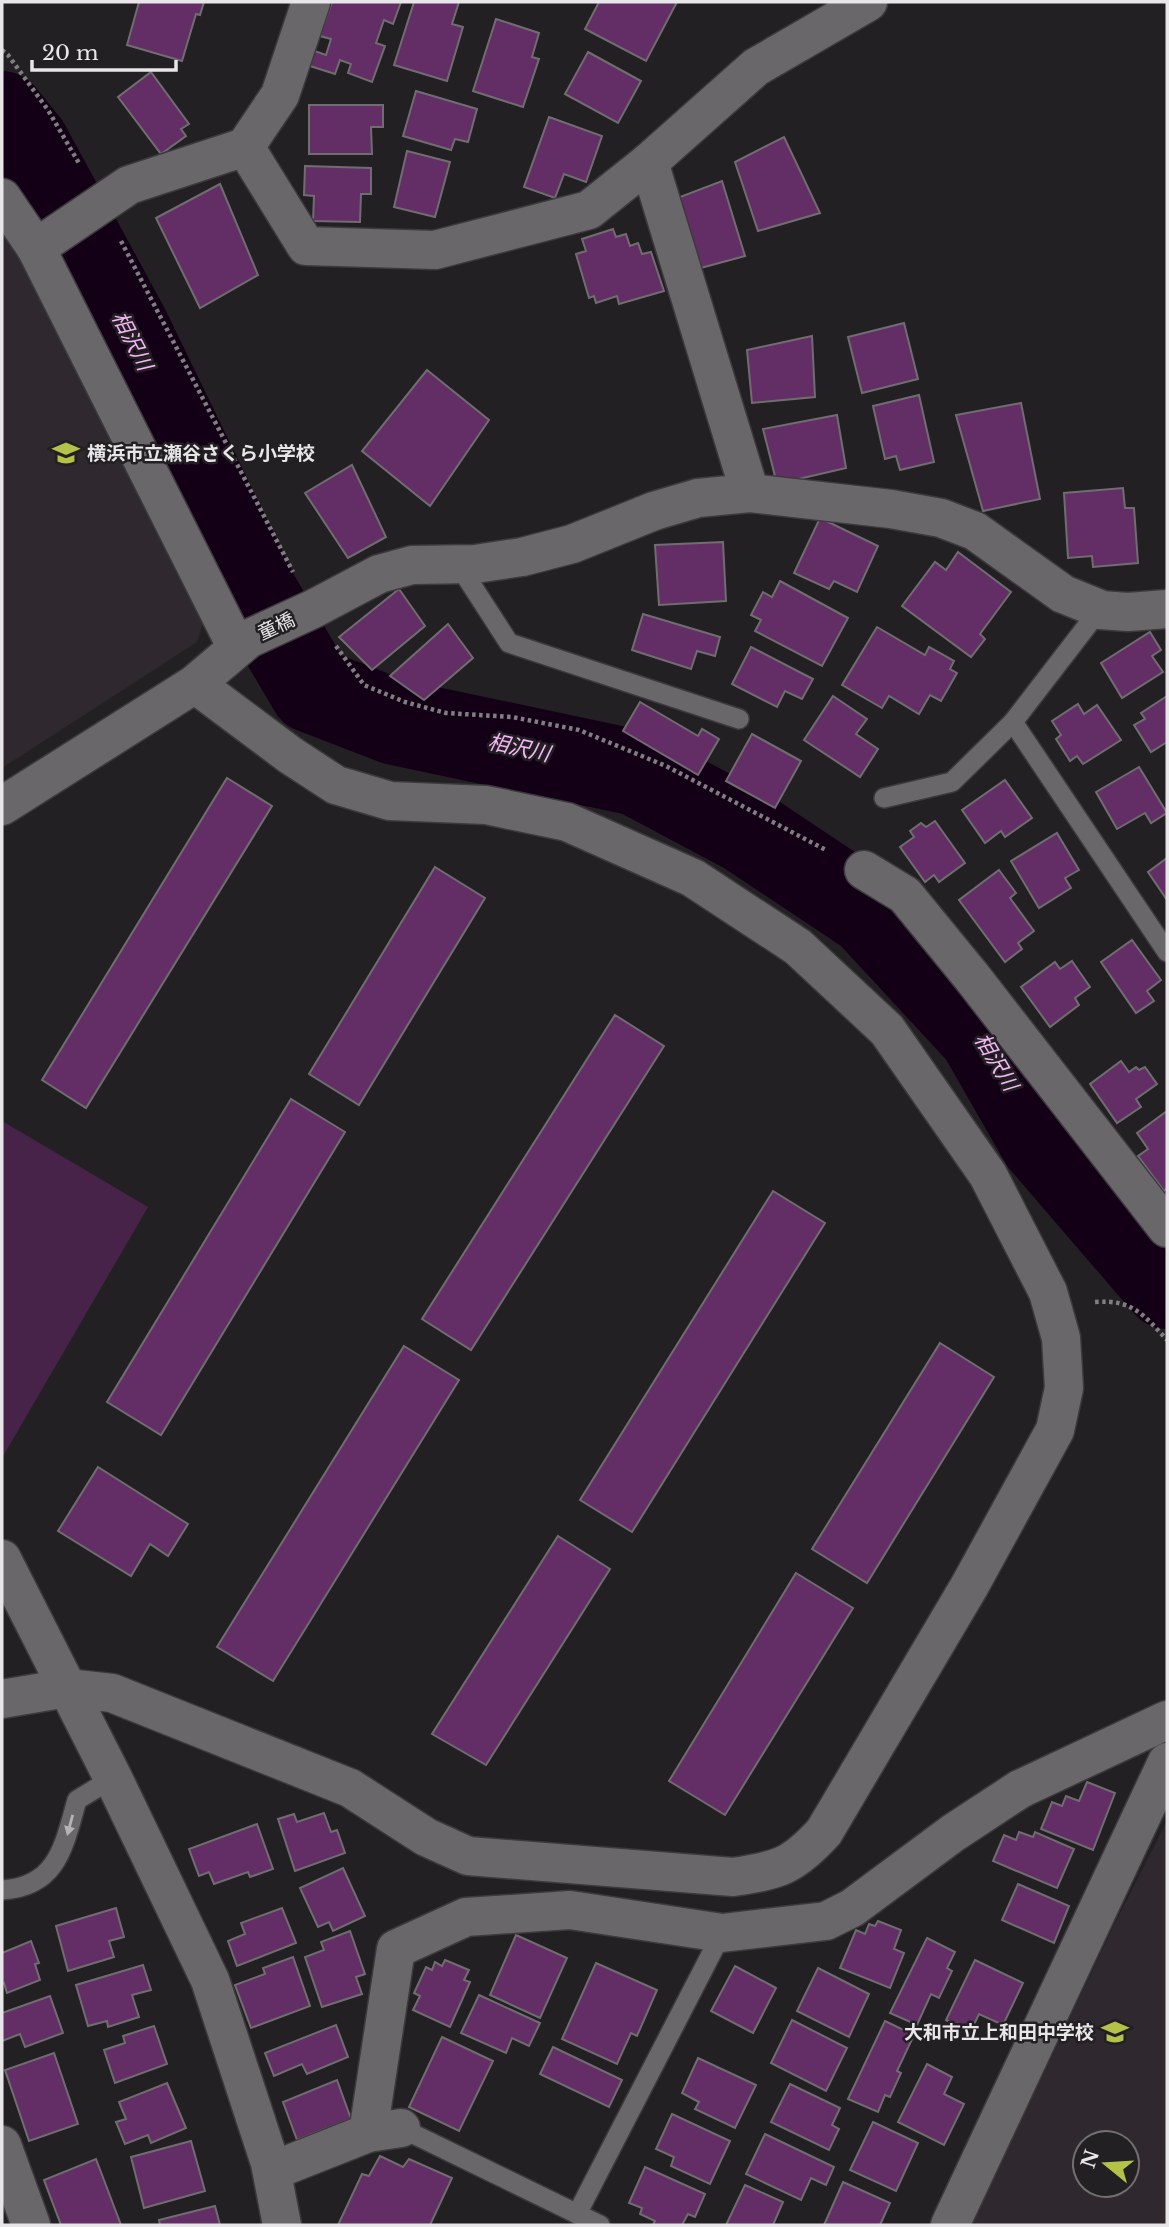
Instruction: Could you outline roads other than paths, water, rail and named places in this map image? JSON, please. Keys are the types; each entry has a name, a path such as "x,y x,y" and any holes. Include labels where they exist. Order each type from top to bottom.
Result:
{"street":[{"path":"44,242 129,185 245,147 280,94 311,2"},
{"path":"245,147 306,246 435,250 589,210 649,162 756,67 869,2"},
{"path":"649,162 750,493"},
{"path":"2,198 44,242 242,643"},
{"name":"童橋","path":"2,806 195,684 242,643 379,574 412,565 475,564 522,557 572,544 654,511 698,498 750,493 891,509 941,518 975,531 1063,594 1100,610 1128,612 1167,609"},
{"path":"2,1699 67,1688 112,1693 349,1788 426,1837 468,1856 733,1877 772,1871 804,1854 824,1832 971,1585 1055,1430 1064,1388 1061,1338 1048,1292 988,1175 887,1030 798,947 693,878 567,822 486,805 390,801 336,785 290,755 195,684"},
{"path":"864,870 905,895 981,988 1167,1228"},
{"path":"2,1559 210,1980 272,2171 282,2225"},
{"path":"272,2171 384,2131 396,1949 466,1917 570,1910 722,1933 826,1921 852,1908 953,1833 1020,1790 1167,1720"},
{"path":"950,2225 1167,1762"},
{"path":"2,2146 31,2225"}],"lane":[{"path":"458,564 509,643 739,719"},
{"path":"884,798 952,782 1013,722 1100,608"},
{"path":"1013,722 1167,952"},
{"path":"2,1890 19,1889 48,1873 62,1852 76,1800 113,1779"},
{"path":"577,2214 722,1933"},
{"path":"384,2131 600,2225"}],"waterway":[{"name":"相沢川","path":"2,114 27,145 127,329 256,595 312,690 395,722 637,773 746,831 869,913 981,1034 1043,1142 1167,1286"}],"place":[{"name":"横浜市立瀬谷さくら小学校","path":"66,453"},
{"name":"大和市立上和田中学校","path":"1115,2032"}]}
